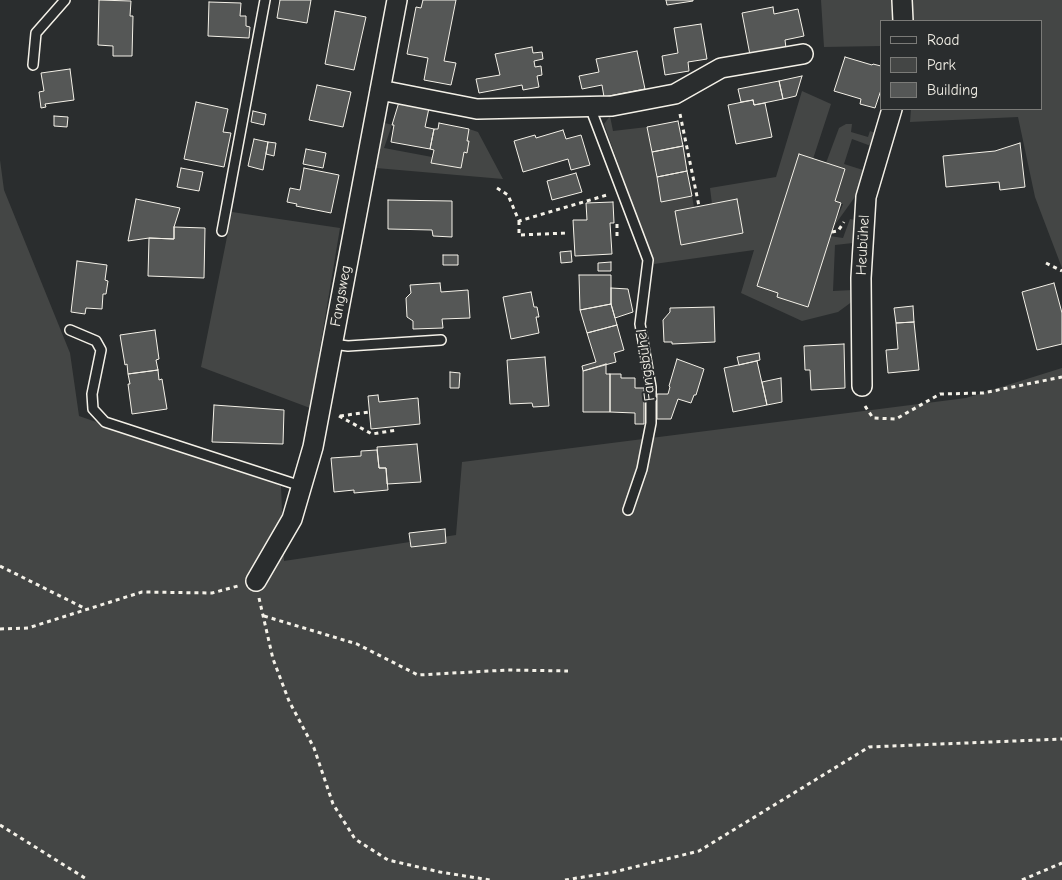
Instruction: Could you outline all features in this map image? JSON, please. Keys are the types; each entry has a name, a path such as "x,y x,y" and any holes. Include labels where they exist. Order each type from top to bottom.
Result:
{"street":[{"name":"Fangsweg","path":"256,581 292,519 313,447 396,0"},
{"path":"902,0 903,20"},
{"path":"380,90 477,109 612,106 676,94 721,68 803,54"},
{"name":"Heubühel","path":"862,386 861,278 866,197 892,110"}],"lane":[{"path":"33,65 36,33 66,0"},
{"path":"222,231 265,0"},
{"name":"Fangsbühel","path":"590,107 648,260 640,324 651,386 651,423 642,469 628,510"},
{"path":"70,330 96,341 101,350 92,394 93,408 105,422 301,486"},
{"path":"332,344 348,346 441,340"}],"path":[{"path":"676,94 699,206"},
{"path":"497,188 508,195 519,222 519,235 568,233"},
{"path":"519,222 609,194"},
{"path":"1046,263 1062,271"},
{"path":"862,386 863,404 873,418 896,419 940,394 983,393 1062,377"},
{"path":"318,419 369,412"},
{"path":"338,416 372,434 397,430"},
{"path":"0,566 85,609"},
{"path":"0,629 28,628 142,592 212,593 256,581 273,659 289,701 314,748 333,804 355,838 388,860 484,880"},
{"path":"263,616 357,644 418,675 508,670 568,671"},
{"path":"565,880 614,872 699,851 869,747 1062,739"},
{"path":"0,825 88,880"},
{"path":"1022,880 1062,863"},
{"path":"480,880 490,880"}],"green space":[{"path":"821,0 1062,0 1062,268 1035,197 1018,117 910,122 911,110 1042,110 1042,20 880,20 880,46 824,47"},
{"path":"802,91 831,104 813,159 830,236 843,238 850,219 855,220 853,243 835,245 833,291 853,290 853,301 838,312 802,321 741,293 754,250 654,264 604,124 610,116 613,131 647,127 661,201 692,196 694,207 675,211 682,245 743,233 737,200 712,204 710,188 776,177"},
{"path":"385,123 392,125 384,148 432,157 431,163 461,168 469,129 478,132 503,179 376,168"},
{"path":"846,124 852,124 851,132 868,137 870,131 875,133 871,146 852,139 844,164 863,170 857,194 834,226 843,204 835,201 845,170 826,163 839,128"},
{"path":"0,160 4,190 70,353 79,416 281,486 284,561 456,535 462,462 966,398 1062,368 1062,880 0,880"},
{"path":"232,212 340,228 310,408 201,367"}],"building":[{"path":"99,0 131,1 130,16 133,16 132,56 113,56 113,46 98,45"},
{"path":"280,0 311,0 307,23 277,18"},
{"path":"423,0 456,0 444,61 456,63 451,85 424,80 428,58 407,54 416,7 421,8"},
{"path":"666,0 693,0 693,1 667,5"},
{"path":"209,2 241,3 240,16 246,16 246,26 250,27 249,38 208,36"},
{"path":"773,7 774,14 798,9 804,36 785,40 786,48 750,55 742,13"},
{"path":"335,11 366,17 354,70 325,64"},
{"path":"701,24 707,59 688,62 689,71 665,75 662,56 678,53 674,28"},
{"path":"532,47 533,53 542,52 543,59 534,61 535,67 541,66 542,75 537,76 539,87 523,90 522,85 479,93 476,79 500,75 495,54"},
{"path":"637,51 645,89 604,97 602,85 582,89 579,76 599,72 596,59"},
{"path":"845,57 880,66 880,93 875,108 860,104 861,99 834,91"},
{"path":"70,69 74,100 45,104 46,107 41,108 39,92 44,91 41,73"},
{"path":"802,76 796,96 783,99 779,81"},
{"path":"779,81 783,99 754,105 753,100 741,102 738,89"},
{"path":"317,85 351,92 343,127 309,120"},
{"path":"753,100 754,105 765,103 772,137 736,144 728,105"},
{"path":"196,102 228,109 223,132 231,133 224,167 184,159"},
{"path":"399,102 429,108 425,127 434,129 430,149 391,142 394,125 392,125"},
{"path":"253,111 266,114 264,125 251,122"},
{"path":"54,116 68,117 67,127 54,126"},
{"path":"678,121 683,146 652,152 647,127"},
{"path":"439,123 469,129 467,153 464,152 461,168 431,163 434,150 430,149 434,129 438,129"},
{"path":"563,130 566,139 581,135 590,165 571,170 568,159 523,172 514,141 535,135 536,138"},
{"path":"254,139 268,142 263,170 248,166"},
{"path":"268,142 276,143 274,156 266,154"},
{"path":"1020,143 1025,187 1000,190 999,182 946,187 943,156 995,151"},
{"path":"683,146 687,171 657,177 652,152"},
{"path":"306,149 326,153 323,168 303,164"},
{"path":"799,154 845,169 835,201 841,203 808,307 777,297 778,293 757,286"},
{"path":"181,168 203,172 199,191 177,187"},
{"path":"304,168 339,175 331,213 296,206 297,204 287,202 290,188 300,190"},
{"path":"687,171 692,196 661,202 657,177"},
{"path":"576,173 582,192 552,200 547,181"},
{"path":"136,199 180,208 174,227 174,239 149,238 128,241"},
{"path":"737,199 743,233 681,245 675,211"},
{"path":"388,200 452,201 452,237 433,236 432,230 388,229"},
{"path":"613,202 614,223 610,223 612,254 575,256 573,220 587,220 586,203"},
{"path":"174,227 205,228 204,278 148,276 149,238 174,239"},
{"path":"571,251 572,262 561,263 560,252"},
{"path":"443,255 458,255 458,265 443,265"},
{"path":"77,261 107,265 105,280 108,281 106,294 103,294 102,309 86,308 85,314 71,312"},
{"path":"611,262 611,271 598,271 598,263"},
{"path":"579,275 611,275 611,304 580,310"},
{"path":"440,283 441,292 468,290 470,318 442,319 443,328 413,329 413,321 407,317 406,298 411,293 410,285"},
{"path":"1054,283 1062,313 1062,344 1037,350 1022,292"},
{"path":"611,288 628,289 633,312 615,318 611,304"},
{"path":"531,292 534,307 537,307 539,317 536,317 539,333 511,339 503,297"},
{"path":"611,304 617,325 587,333 580,310"},
{"path":"913,306 914,322 896,323 894,308"},
{"path":"714,307 715,342 672,344 672,342 664,342 663,320 670,312 670,308"},
{"path":"914,322 919,370 888,373 886,350 898,349 896,323"},
{"path":"617,325 624,350 614,353 616,362 583,371 582,366 596,362 587,333"},
{"path":"155,330 159,359 156,360 158,370 128,374 120,335"},
{"path":"844,344 845,388 811,390 810,370 805,370 804,346"},
{"path":"759,353 760,360 739,365 737,357"},
{"path":"545,357 549,406 533,407 532,403 510,404 507,360"},
{"path":"677,359 704,369 696,395 694,395 691,403 678,399 671,419 657,419 657,394 668,394"},
{"path":"757,361 767,405 733,412 724,368"},
{"path":"606,364 606,374 610,374 610,412 583,412 583,371"},
{"path":"158,370 159,380 162,379 167,409 132,414 128,374"},
{"path":"450,372 460,373 459,388 450,388"},
{"path":"610,374 621,374 621,378 635,378 635,388 644,388 644,424 635,424 635,413 610,412"},
{"path":"781,378 782,402 767,405 762,382"},
{"path":"378,395 379,402 418,398 420,424 371,429 368,396"},
{"path":"214,405 284,410 283,444 212,442"},
{"path":"417,444 421,482 387,484 386,468 379,468 377,447"},
{"path":"377,450 379,468 386,468 388,490 354,493 354,490 334,492 331,458 361,456 361,451"},
{"path":"445,529 446,543 411,547 409,533"}]}
